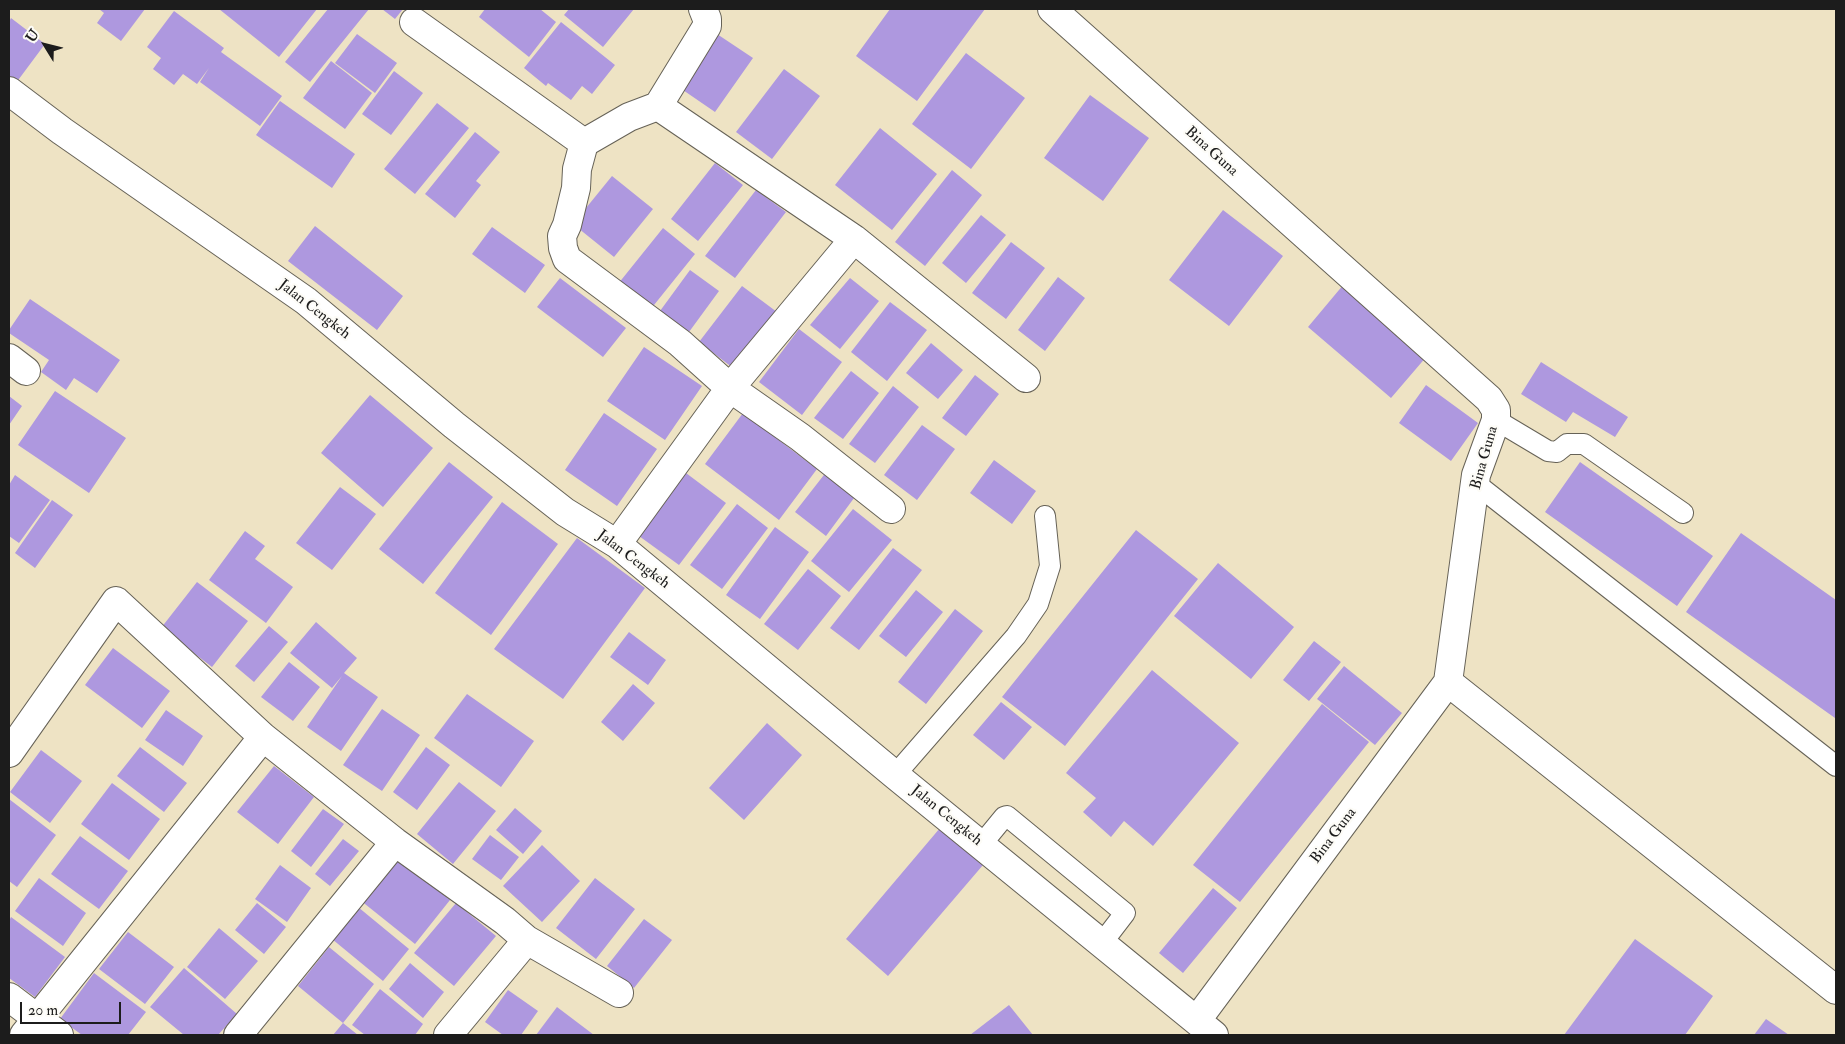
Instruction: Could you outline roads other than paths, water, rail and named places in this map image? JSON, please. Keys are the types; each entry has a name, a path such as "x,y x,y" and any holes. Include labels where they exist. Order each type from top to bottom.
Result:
{"street":[{"path":"703,9 707,19 707,26 658,106 629,117 584,143 577,169 576,188 562,236 563,248 567,259 680,343 730,388 800,437 891,509"},
{"name":"Bina Guna","path":"1059,11 1489,399 1496,410 1496,420 1476,475 1448,682 1205,1028"},
{"path":"414,22 584,143"},
{"name":"Jalan Cengkeh","path":"9,91 62,131 306,301 454,424 566,512 617,544 895,775 1205,1028"},
{"path":"658,106 854,239 1026,378"},
{"path":"617,544 730,388 854,239"},
{"path":"9,754 116,601 262,737 395,842 506,921 527,940 619,993"},
{"path":"1448,682 1836,990"},
{"path":"31,1027 262,737"},
{"path":"238,1035 395,842"},
{"path":"448,1035 527,940"},
{"path":"9,997 31,1027 59,1035"}],"lane":[{"path":"1496,420 1548,451 1556,452 1567,444 1584,444 1683,513"},
{"path":"1475,483 1836,766"},
{"path":"895,775 1016,636 1038,604 1050,566 1045,516"},
{"path":"981,845 1004,817 1007,816 1125,913 1102,943"}]}
